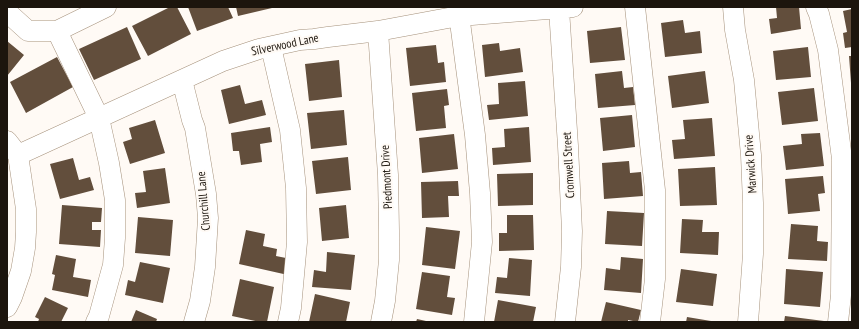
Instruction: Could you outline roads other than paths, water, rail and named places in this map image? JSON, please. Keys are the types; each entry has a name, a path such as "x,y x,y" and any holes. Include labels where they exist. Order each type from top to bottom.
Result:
{"street":[{"path":"7,12 28,31 57,31 106,7"},
{"path":"636,7 655,190 655,279 650,322"},
{"name":"Marwick Drive","path":"733,7 751,154 753,203 750,309 748,322"},
{"path":"816,7 828,50 842,160 841,295 838,322"},
{"name":"Silverwood Lane","path":"12,148 99,118 223,61 259,49 300,40 378,31 459,12 566,8"},
{"name":"Cromwell Street","path":"565,322 571,267 572,230 568,146 566,8"},
{"path":"459,12 476,135 480,194 482,242 474,322"},
{"path":"57,31 99,118 115,200 113,265 96,322"},
{"name":"Piedmont Drive","path":"378,31 388,175 389,231 389,260 385,302 381,322"},
{"path":"271,47 290,130 296,188 297,242 291,308 288,322"},
{"name":"Churchill Lane","path":"182,80 195,128 206,194 208,218 205,267 200,301 194,322"},
{"path":"7,306 12,297 20,271 25,248 26,232 26,208 12,148"}]}
